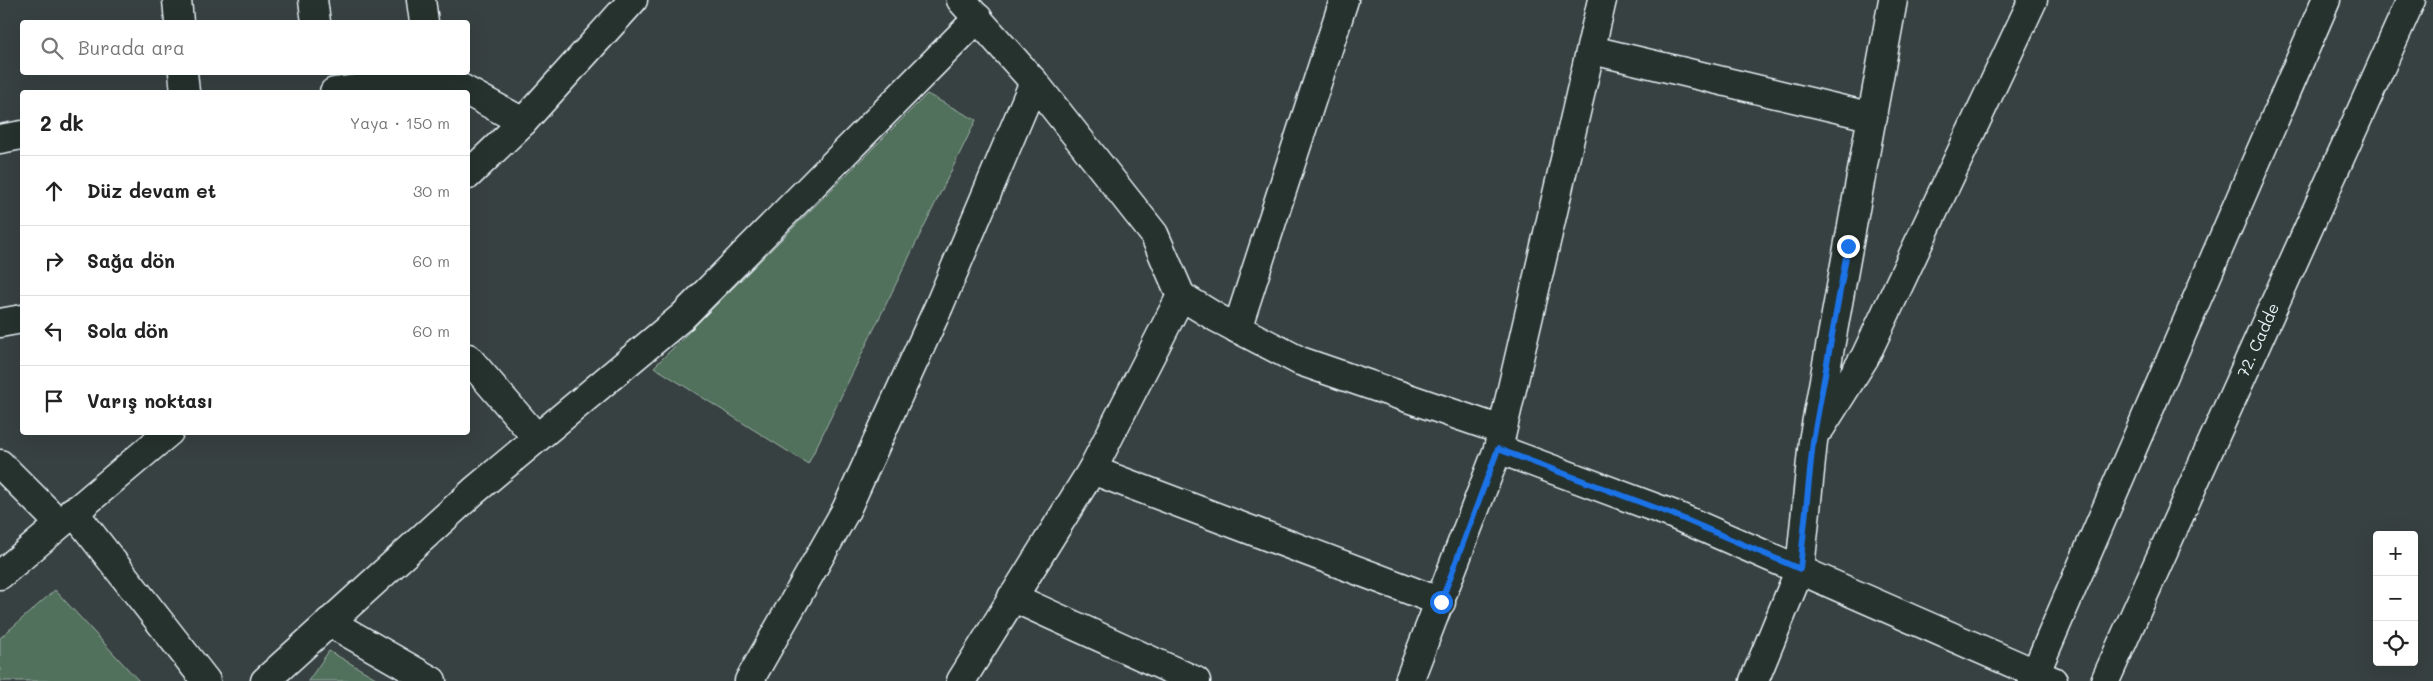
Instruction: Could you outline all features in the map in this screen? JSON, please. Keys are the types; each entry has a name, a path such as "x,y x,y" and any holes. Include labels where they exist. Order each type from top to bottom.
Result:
{"street":[{"path":"176,0 179,20"},
{"path":"313,0 316,20"},
{"path":"421,0 424,20"},
{"path":"470,173 523,122 633,0"},
{"path":"1237,329 1344,0"},
{"path":"1409,681 1441,602 1499,440 1592,50 1602,0"},
{"path":"1754,681 1800,569 1813,441 1893,0"},
{"path":"1813,441 1865,357 2033,0"},
{"path":"264,681 536,437 682,317 970,9 1034,82 1154,234 1181,296 1237,329 1300,361 1499,440 1800,569 2040,679 2326,0"},
{"name":"72. Cadde","path":"2105,681 2411,0"},
{"path":"1592,50 1873,117"},
{"path":"183,75 185,90"},
{"path":"322,75 325,90"},
{"path":"346,90 429,76 465,90"},
{"path":"749,681 846,510 939,306 1034,82"},
{"path":"470,93 523,122"},
{"path":"0,139 20,135"},
{"path":"961,681 1092,470 1181,296"},
{"path":"0,323 20,319"},
{"path":"470,360 536,437"},
{"path":"0,575 66,517 165,435"},
{"path":"0,464 66,517 206,681"},
{"path":"1092,470 1441,602"},
{"path":"1012,597 1196,681"},
{"path":"329,622 432,681"}],"green space":[{"path":"927,94 976,120 808,464 654,367"},
{"path":"55,590 139,681 0,681 0,638"},
{"path":"329,651 381,681 308,681"}],"route":[{"path":"1441,602 1498,449 1672,514 1800,569 1813,441 1848,246"}]}
